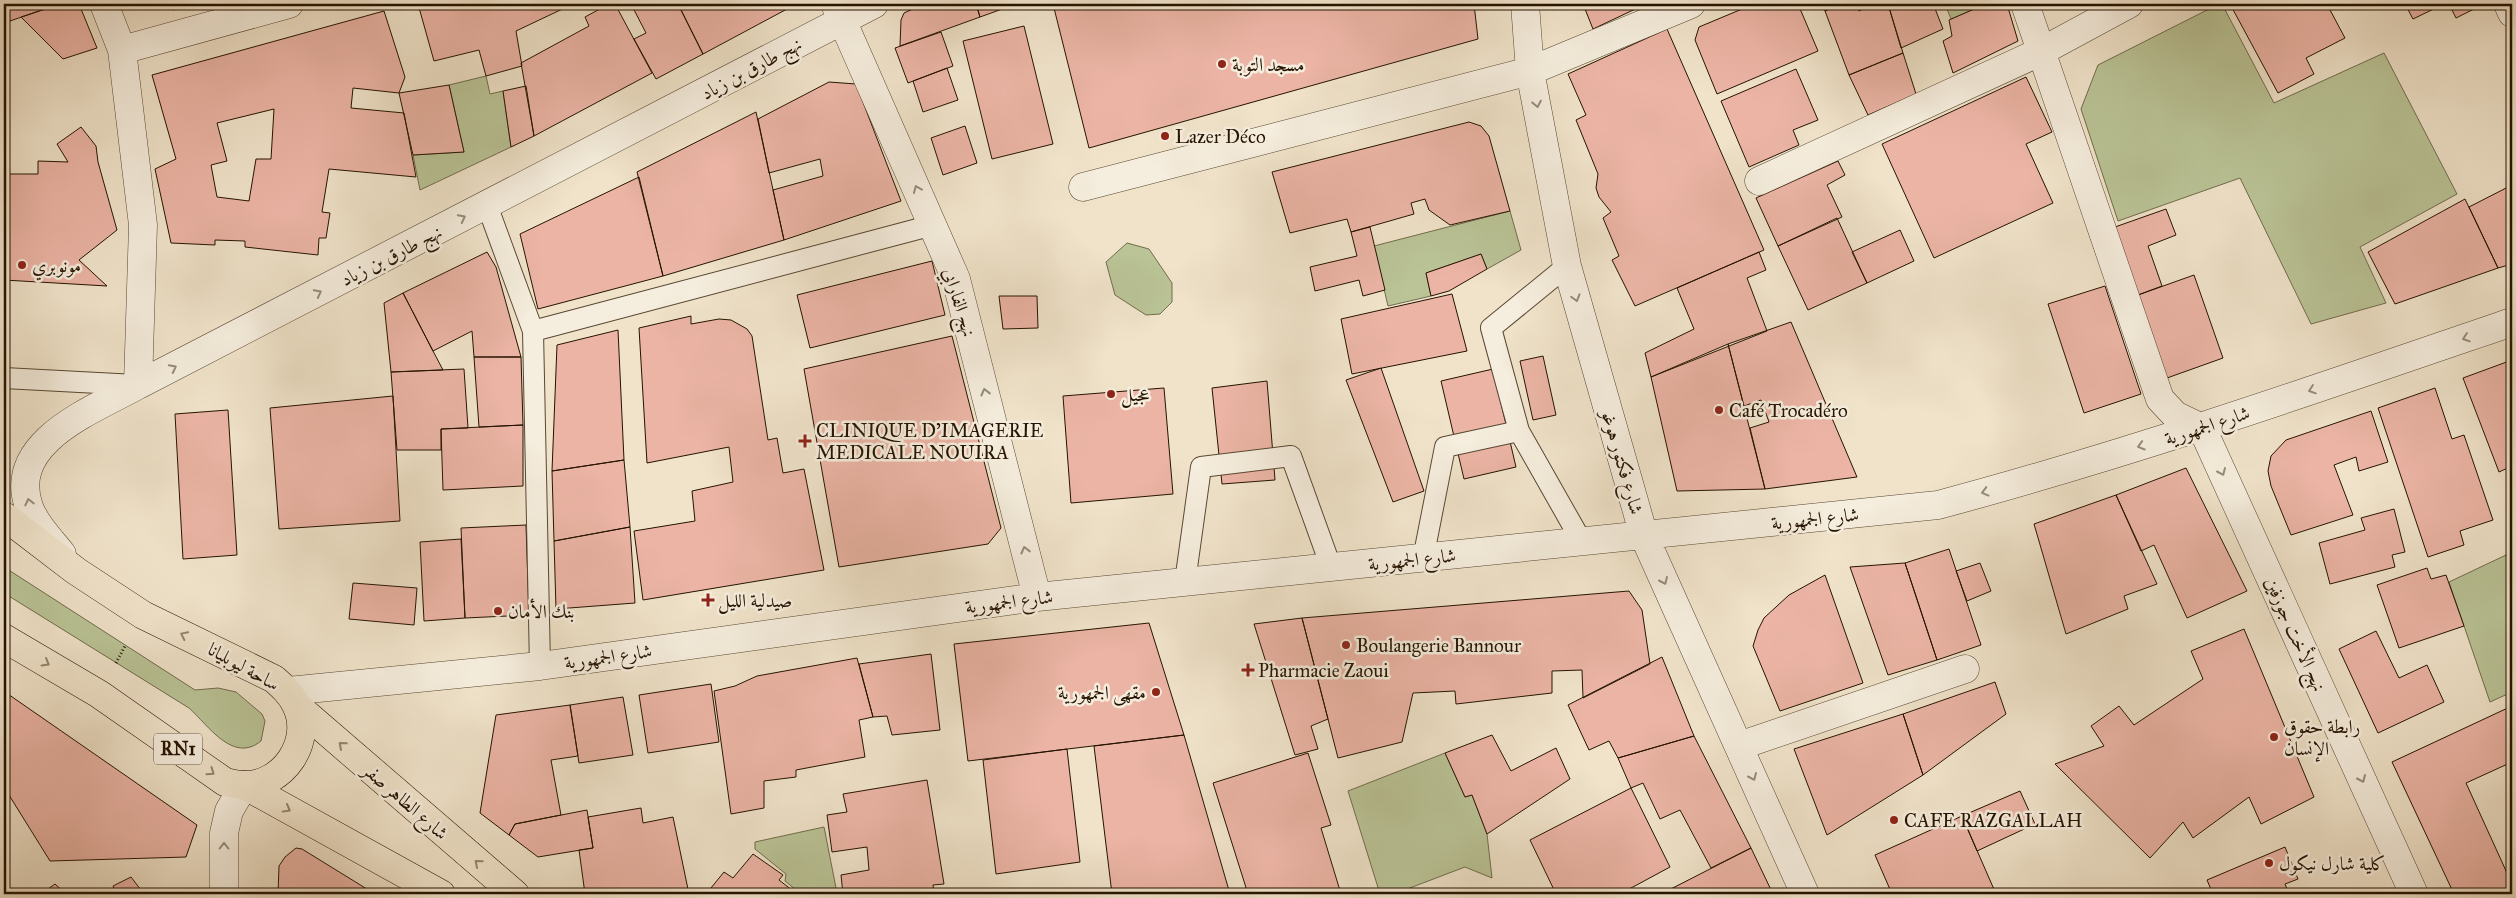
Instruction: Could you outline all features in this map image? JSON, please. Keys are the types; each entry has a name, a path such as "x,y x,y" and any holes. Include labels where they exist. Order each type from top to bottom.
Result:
{"main road":[{"name":"ساحة ليوبليانا","path":"4,516 76,570 143,614 274,679 292,699 302,724 300,742 293,759 280,772 263,782 244,785 225,782 98,694 4,638"},
{"name":"شارع الطاهر صفر","path":"292,699 515,894"},
{"name":"RN1","path":"244,785 441,894"}],"street":[{"path":"104,4 122,50 144,225 138,385"},
{"path":"122,50 289,4"},
{"name":"نهج طارق بن زياد","path":"76,570 39,526 29,506 26,484 31,461 43,442 61,428 138,385 488,205 840,12 874,4"},
{"name":"شارع فكتور هوغو","path":"1524,4 1530,71 1567,266 1644,536 1806,894"},
{"path":"1083,187 1530,71 1691,4"},
{"path":"2025,4 2160,399 2175,415 2202,428"},
{"path":"1759,181 2042,51 2129,4"},
{"path":"2508,4 2512,13"},
{"name":"نهج الفارابي","path":"840,12 956,278 1037,597"},
{"name":"شارع الجمهورية","path":"292,699 1037,597 1938,505 2052,474 2202,428 2512,322"},
{"name":"نهج الأخت جوزفين","path":"2202,428 2414,894"},
{"path":"1739,746 1965,668"},
{"path":"224,894 224,833 229,811 244,785"}],"lane":[{"path":"488,205 533,331 540,666"},
{"path":"533,331 933,225"},
{"path":"1567,266 1491,328 1519,432 1582,542"},
{"path":"4,378 138,385"},
{"path":"1423,558 1445,447 1519,432"},
{"path":"1186,582 1202,467 1291,456 1331,567"}],"path":[{"path":"98,694 143,614"}],"green space":[{"path":"1945,4 1986,4 1951,19"},
{"path":"2222,4 2274,103 2384,53 2457,194 2360,247 2386,303 2311,324 2240,178 2118,221 2081,109 2098,65"},
{"path":"486,76 490,94 503,91 511,147 420,190 413,155 464,152 449,85"},
{"path":"1510,211 1521,250 1487,269 1481,254 1426,273 1431,296 1388,306 1374,246"},
{"path":"1127,243 1149,249 1172,283 1172,302 1160,314 1146,315 1115,295 1106,262"},
{"path":"2506,555 2512,570 2512,692 2490,702 2449,582"},
{"path":"4,567 195,690 218,688 236,692 262,714 265,721 261,741 251,747 241,748 231,745 213,732 189,708 4,593"},
{"path":"1445,753 1465,797 1472,795 1487,834 1492,878 1465,867 1394,894 1380,894 1348,791"},
{"path":"824,827 837,893 801,894 785,881 786,874 755,849 755,842"}],"building":[{"path":"4,4 60,4 4,23"},
{"path":"60,4 79,4 97,48 63,59 21,17"},
{"path":"172,4 193,4 173,10"},
{"path":"418,4 573,4 516,31 522,66 486,76 479,50 434,61"},
{"path":"609,4 615,4 652,73 534,136 521,63 589,26 585,17"},
{"path":"631,4 678,4 703,54 656,79 634,39 646,33"},
{"path":"678,4 788,4 787,9 703,54"},
{"path":"924,4 976,4 980,17 900,46 901,20 904,13"},
{"path":"976,4 1016,4 980,17"},
{"path":"1053,4 1474,4 1478,39 1089,148"},
{"path":"1583,4 1646,4 1593,29"},
{"path":"1754,4 1798,4 1818,51 1717,94 1695,40 1699,27"},
{"path":"1822,4 1839,4 1825,11"},
{"path":"1839,4 1855,4 1859,11 1869,6 1868,4 1888,4 1903,53 1849,75 1825,11"},
{"path":"1888,4 1937,4 1934,6 1943,29 1901,48"},
{"path":"1986,4 2007,4 2018,41 1953,73 1943,41 1952,36 1949,20"},
{"path":"2230,4 2337,4 2329,8 2345,38 2306,58 2314,74 2278,93"},
{"path":"2405,4 2444,4 2413,19"},
{"path":"2449,4 2484,4 2456,18"},
{"path":"384,11 405,77 399,93 353,88 351,108 404,113 416,177 329,169 322,212 330,213 326,238 319,238 318,255 245,247 245,241 215,240 215,245 171,243 155,169 176,159 152,75","holes":["274,109 271,159 256,159 249,201 217,197 211,165 227,161 217,123"]},
{"path":"1024,26 1053,144 992,159 963,41"},
{"path":"1667,29 1764,250 1635,306 1612,260 1619,256 1603,218 1611,212 1599,197 1596,188 1598,174 1576,120 1586,115 1568,74"},
{"path":"941,32 953,66 908,83 895,48"},
{"path":"1903,53 1916,94 1868,115 1849,75"},
{"path":"947,68 958,100 923,112 913,81"},
{"path":"1796,69 1818,120 1793,130 1799,145 1749,167 1721,101"},
{"path":"2026,77 2052,132 2026,144 2053,203 1934,258 1882,144"},
{"path":"829,82 856,84 901,201 784,240 773,190 823,176 820,159 769,173 758,119"},
{"path":"449,85 464,152 413,155 399,93"},
{"path":"526,86 534,136 511,147 503,91"},
{"path":"756,112 784,240 663,276 637,172"},
{"path":"1469,122 1481,126 1489,136 1510,211 1450,225 1429,210 1425,199 1411,203 1414,214 1351,232 1347,219 1290,233 1272,172"},
{"path":"965,126 977,163 943,175 931,138"},
{"path":"81,127 96,146 98,162 117,230 79,260 107,286 4,280 4,174 38,174 38,161 68,162 57,144"},
{"path":"1838,161 1845,175 1827,185 1842,217 1778,246 1756,198"},
{"path":"639,177 663,276 538,309 520,234"},
{"path":"2512,185 2512,264 2498,268 2469,207"},
{"path":"2465,199 2498,268 2395,304 2368,252"},
{"path":"2166,209 2176,235 2148,246 2162,286 2138,295 2115,227"},
{"path":"1837,218 1867,283 1808,310 1778,246"},
{"path":"1370,227 1385,290 1363,296 1359,280 1315,291 1310,267 1357,256 1351,232"},
{"path":"1900,230 1914,261 1867,283 1852,252"},
{"path":"487,252 496,267 521,357 474,357 472,331 433,351 403,293"},
{"path":"1759,252 1766,270 1747,278 1767,331 1651,377 1645,353 1694,329 1677,288"},
{"path":"1481,254 1487,269 1449,291 1431,296 1426,273"},
{"path":"932,261 945,315 810,348 797,295"},
{"path":"2194,275 2223,358 2167,378 2138,295"},
{"path":"2105,286 2141,394 2084,413 2048,304"},
{"path":"403,293 443,370 391,372 384,303"},
{"path":"1452,294 1467,351 1352,374 1341,319"},
{"path":"999,296 1037,296 1038,328 1003,329"},
{"path":"691,316 691,324 719,319 731,320 747,329 752,336 768,440 777,438 783,473 804,469 824,570 643,600 634,531 695,521 692,491 733,482 729,447 647,463 639,328"},
{"path":"1791,322 1857,477 1765,489 1750,428 1769,422 1761,400 1744,406 1728,344"},
{"path":"618,330 624,460 552,471 557,345"},
{"path":"952,336 1001,528 988,544 839,567 804,369"},
{"path":"1728,344 1765,489 1677,491 1651,377"},
{"path":"1543,356 1556,415 1533,420 1520,361"},
{"path":"474,357 521,357 523,425 479,427"},
{"path":"2512,360 2512,466 2499,472 2463,378"},
{"path":"1381,368 1424,491 1393,502 1346,380"},
{"path":"464,369 468,428 441,429 441,450 397,450 391,372"},
{"path":"1493,369 1516,467 1464,479 1441,381"},
{"path":"1267,381 1275,480 1222,484 1212,388"},
{"path":"1164,388 1173,494 1071,503 1063,396"},
{"path":"2435,388 2452,439 2464,435 2493,520 2460,531 2464,545 2428,557 2378,408"},
{"path":"393,396 400,521 279,529 270,408"},
{"path":"228,410 237,555 183,559 175,414"},
{"path":"2371,411 2388,462 2359,471 2356,457 2334,465 2353,515 2291,535 2271,486 2268,471 2271,456 2286,440"},
{"path":"523,425 523,486 443,490 441,429"},
{"path":"624,460 630,527 554,541 552,471"},
{"path":"2186,468 2247,591 2187,618 2154,545 2141,551 2116,495"},
{"path":"2116,495 2157,584 2124,596 2128,609 2066,634 2034,524"},
{"path":"2394,509 2405,552 2392,555 2395,567 2330,584 2319,543 2365,530 2361,518"},
{"path":"526,525 529,615 465,618 461,528"},
{"path":"630,527 635,603 556,609 554,541"},
{"path":"461,539 465,618 424,621 420,542"},
{"path":"1949,549 1981,645 1937,660 1905,563"},
{"path":"2512,552 2512,570 2506,555"},
{"path":"1905,563 1937,660 1888,675 1850,567"},
{"path":"1980,563 1991,591 1967,601 1956,571"},
{"path":"2427,568 2431,579 2446,575 2464,626 2399,648 2377,585"},
{"path":"1825,575 1863,683 1780,711 1753,646 1758,630 1764,618 1789,595"},
{"path":"353,583 417,588 414,625 349,619"},
{"path":"1629,591 1642,610 1650,664 1583,698 1582,670 1552,671 1552,693 1456,704 1455,691 1413,693 1402,742 1338,758 1302,618"},
{"path":"1302,618 1328,719 1311,726 1318,749 1295,755 1254,624"},
{"path":"1149,623 1184,735 968,761 954,644"},
{"path":"2244,629 2314,797 2261,824 2249,797 2193,838 2183,822 2150,858 2055,764 2104,746 2091,726 2119,706 2134,725 2203,679 2191,651"},
{"path":"2376,631 2399,678 2427,665 2444,702 2378,733 2339,649"},
{"path":"931,654 940,730 892,735 887,716 873,717 859,664"},
{"path":"1662,657 1694,736 1618,758 1609,741 1589,750 1568,705"},
{"path":"857,658 873,717 859,720 865,757 796,770 796,777 764,781 764,808 731,814 714,691 735,686 757,676"},
{"path":"1995,682 2006,714 1923,775 1903,714"},
{"path":"711,684 719,742 648,753 639,695"},
{"path":"5,692 197,825 186,857 50,861 4,787"},
{"path":"623,697 633,755 579,763 570,705"},
{"path":"570,705 578,756 551,760 561,815 515,824 509,835 480,813 496,715"},
{"path":"2512,706 2512,762 2466,783 2512,884 2512,894 2454,894 2392,762"},
{"path":"1903,714 1923,775 1827,835 1794,749"},
{"path":"1184,735 1230,894 1112,894 1094,746"},
{"path":"1492,735 1511,771 1556,748 1570,779 1487,834 1472,795 1465,797 1445,753"},
{"path":"1694,736 1751,848 1711,868 1680,810 1660,819 1643,783 1631,788 1618,758"},
{"path":"1067,749 1080,862 996,874 983,760"},
{"path":"1308,753 1331,825 1321,828 1341,894 1248,894 1213,783"},
{"path":"927,780 944,884 933,885 934,894 843,894 841,875 869,870 867,847 832,852 827,815 847,812 843,794"},
{"path":"1631,788 1670,867 1620,894 1575,894 1572,888 1562,894 1556,894 1530,840"},
{"path":"2020,791 2035,824 1977,851 1962,816"},
{"path":"641,808 643,823 673,817 689,894 585,894 579,850 593,848 588,817"},
{"path":"587,810 593,848 538,857 509,835 515,824"},
{"path":"1962,816 1996,894 1892,894 1875,855"},
{"name":"كلية شارل نيكول","path":"2285,847 2298,879 2285,884 2289,894 2213,894 2207,880"},
{"path":"296,848 302,849 375,894 278,894 279,866 285,857"},
{"path":"1751,848 1773,894 1663,894 1663,893"},
{"path":"753,854 783,875 779,880 797,894 706,894 724,872 733,878"},
{"path":"131,877 144,894 116,894 113,886"},
{"path":"55,884 66,894 41,894"}],"place":[{"name":"مسجد التوبة","path":"1222,64"},
{"name":"Lazer Déco","path":"1165,136"},
{"name":"مونوبري","path":"22,265"},
{"name":"عجيل","path":"1111,394"},
{"name":"Café Trocadéro","path":"1719,410"},
{"name":"CLINIQUE D'IMAGERIE MEDICALE NOUIRA","path":"805,441"},
{"name":"صيدلية الليل","path":"708,600"},
{"name":"بنك الأمان","path":"498,611"},
{"name":"Boulangerie Bannour","path":"1346,645"},
{"name":"Pharmacie Zaoui","path":"1248,670"},
{"name":"مقهى الجمهورية","path":"1156,692"},
{"name":"رابطة حقوق الإنسان","path":"2274,737"},
{"name":"CAFE RAZGALLAH","path":"1894,820"},
{"name":"كلية شارل نيكول","path":"2269,863"}]}
